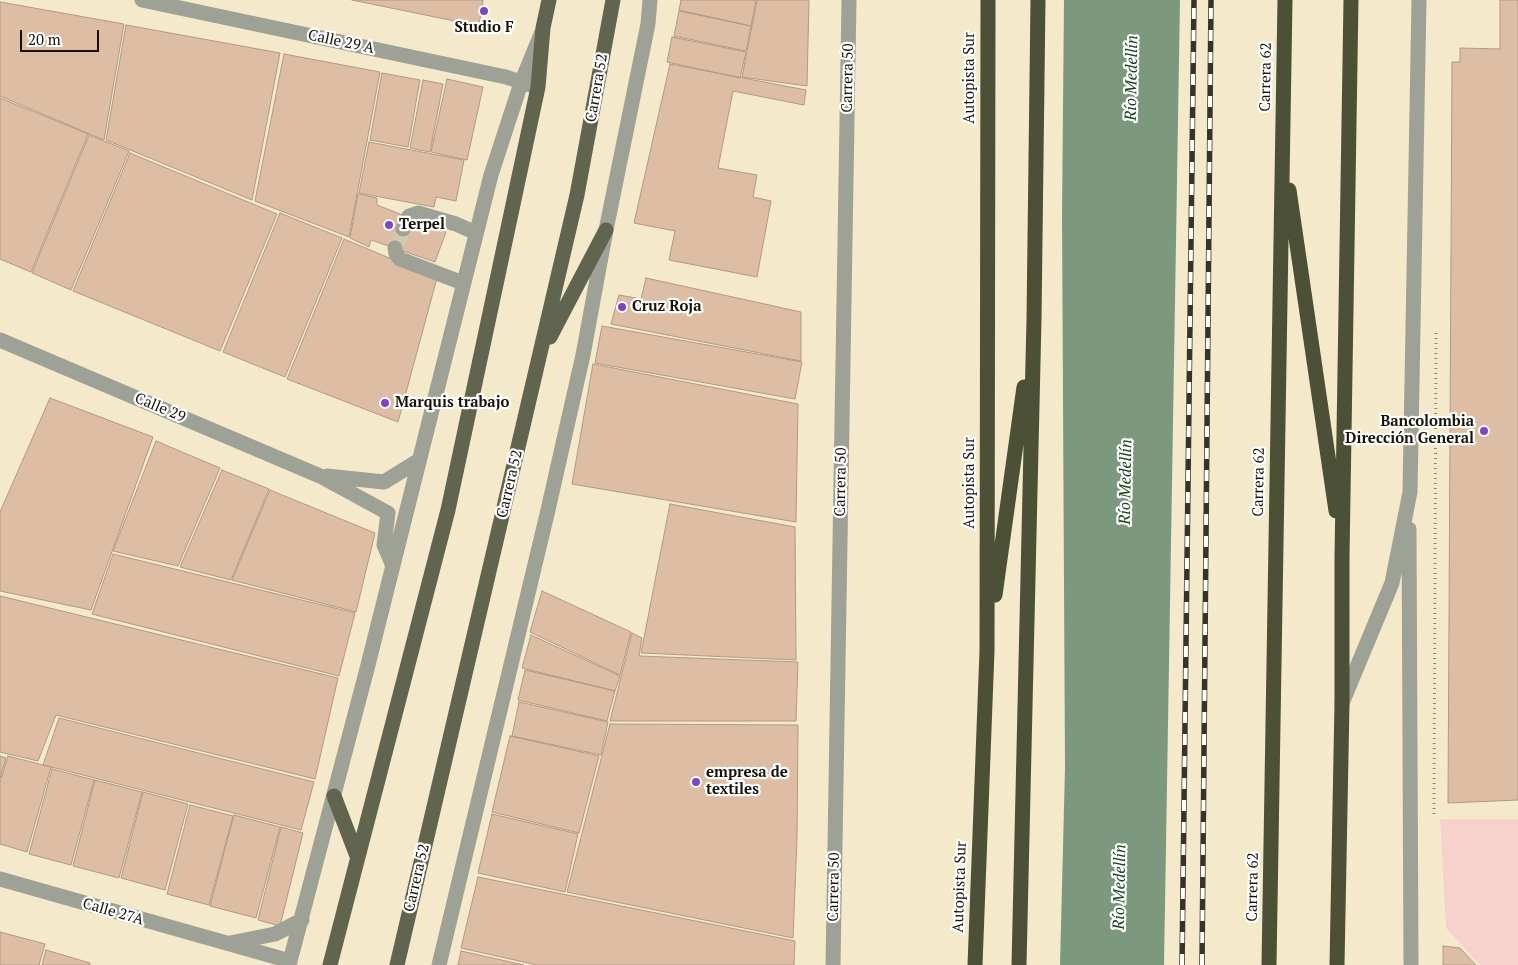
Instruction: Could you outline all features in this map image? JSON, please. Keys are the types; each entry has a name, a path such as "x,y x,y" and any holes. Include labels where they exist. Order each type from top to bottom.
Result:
{"highway":[{"name":"Autopista Sur","path":"974,965 987,651 988,0"},
{"path":"1019,965 1034,319 1038,0"},
{"name":"Carrera 62","path":"1269,965 1285,0"},
{"path":"1337,965 1351,0"},
{"path":"1282,144 1342,557"},
{"path":"987,651 1034,319"}],"main road":[{"path":"330,965 448,510 538,87 543,28 549,0"},
{"name":"Carrera 52","path":"397,965 580,181 613,0"},
{"path":"540,356 606,230"},
{"path":"334,796 357,856"}],"street":[{"name":"Calle 29 A","path":"142,0 506,77 538,87"},
{"path":"439,965 548,510 583,355 606,230 648,24 650,0"},
{"name":"Carrera 50","path":"833,965 849,0"},
{"path":"1411,965 1410,492 1419,0"},
{"path":"290,963 393,566 491,175 520,82 543,28"},
{"path":"403,229 409,216 418,213 456,224 476,233"},
{"path":"395,248 396,254 400,259 463,283"},
{"name":"Calle 29","path":"0,340 320,476 388,513 384,545 393,566"},
{"name":"Calle 29","path":"320,476 384,482 418,461"},
{"path":"1342,703 1392,583 1410,492"},
{"name":"Calle 27A","path":"0,879 290,963"},
{"name":"Calle 27A","path":"226,944 275,934 302,920"}],"path":[{"path":"1434,816 1436,330"}],"shaded area":[{"path":"1440,819 1518,819 1518,965 1480,965 1446,928"}],"water":[{"name":"Río Medellín","path":"1064,0 1180,0 1164,965 1060,965 1065,768 1062,215"}],"building":[{"path":"352,0 483,0 479,26"},
{"path":"681,0 756,1 751,26 679,10"},
{"path":"757,0 809,0 807,86 742,77"},
{"name":"Bancolombia Dirección General","path":"1500,0 1518,0 1518,800 1448,803 1452,62 1460,62 1460,48 1500,49"},
{"path":"0,2 124,24 104,140 0,96"},
{"path":"679,11 751,26 746,51 674,36"},
{"path":"126,25 280,53 252,200 106,140"},
{"path":"672,37 746,52 740,78 667,62"},
{"path":"284,54 380,72 349,237 255,201"},
{"path":"670,64 806,90 804,105 733,91 718,168 757,175 753,197 771,201 757,277 669,260 675,231 634,223"},
{"path":"382,73 420,80 408,147 370,140"},
{"path":"447,79 483,87 467,160 431,152"},
{"path":"423,80 443,84 430,152 410,148"},
{"path":"0,98 88,134 31,272 0,259"},
{"path":"89,135 129,151 71,290 32,273"},
{"path":"369,142 464,160 456,201 436,197 434,207 359,193"},
{"path":"130,153 277,214 220,351 73,291"},
{"name":"Terpel","path":"358,194 377,198 377,205 446,232 435,262 371,240 369,247 350,238"},
{"path":"280,213 342,238 285,377 223,352"},
{"path":"344,239 437,278 398,422 287,379"},
{"path":"646,278 801,312 801,361 611,324 619,295 641,299"},
{"path":"602,326 802,362 795,399 595,363"},
{"path":"593,364 798,404 796,522 572,484"},
{"path":"50,398 153,437 91,610 0,591 0,512"},
{"path":"156,441 220,468 178,566 113,551"},
{"path":"222,470 269,489 231,580 180,567"},
{"path":"270,490 375,533 356,612 232,580"},
{"path":"670,504 795,527 796,660 641,653"},
{"path":"113,554 355,613 339,676 92,614"},
{"path":"542,591 631,632 620,675 530,632"},
{"path":"0,596 338,678 315,779 56,715 38,761 0,752"},
{"path":"632,633 642,638 639,656 798,662 796,721 610,721"},
{"path":"531,635 620,676 615,691 522,668"},
{"path":"525,670 615,691 607,721 518,700"},
{"path":"519,702 608,722 601,755 512,736"},
{"path":"59,718 314,782 301,830 43,765"},
{"name":"empresa de textiles","path":"610,724 798,725 797,839 793,938 567,892"},
{"path":"510,736 599,756 579,833 492,812"},
{"path":"0,756 6,758 0,778"},
{"path":"8,756 51,767 27,852 0,844 0,782"},
{"path":"52,769 94,780 71,865 29,854"},
{"path":"95,780 142,792 119,878 73,866"},
{"path":"143,792 188,804 165,890 121,878"},
{"path":"190,805 233,816 209,905 167,894"},
{"path":"492,814 578,834 565,892 478,873"},
{"path":"234,815 280,827 256,918 210,906"},
{"path":"281,827 303,833 280,926 258,920"},
{"path":"478,877 795,941 794,965 537,965 461,948"},
{"path":"0,932 45,944 39,965 0,965"},
{"path":"1443,946 1460,948 1476,965 1443,965"},
{"path":"46,950 90,963 90,965 42,965"},
{"path":"461,951 524,965 458,965"}],"tunnel":[{"path":"395,248 403,229"}],"railway":[{"path":"1182,965 1194,0"},
{"path":"1202,965 1211,0"}],"place":[{"name":"Studio F","path":"484,11"},
{"name":"Terpel","path":"389,225"},
{"name":"Cruz Roja","path":"622,307"},
{"name":"Marquis trabajo","path":"385,403"},
{"name":"Bancolombia Dirección General","path":"1484,431"},
{"name":"empresa de textiles","path":"696,782"}]}
